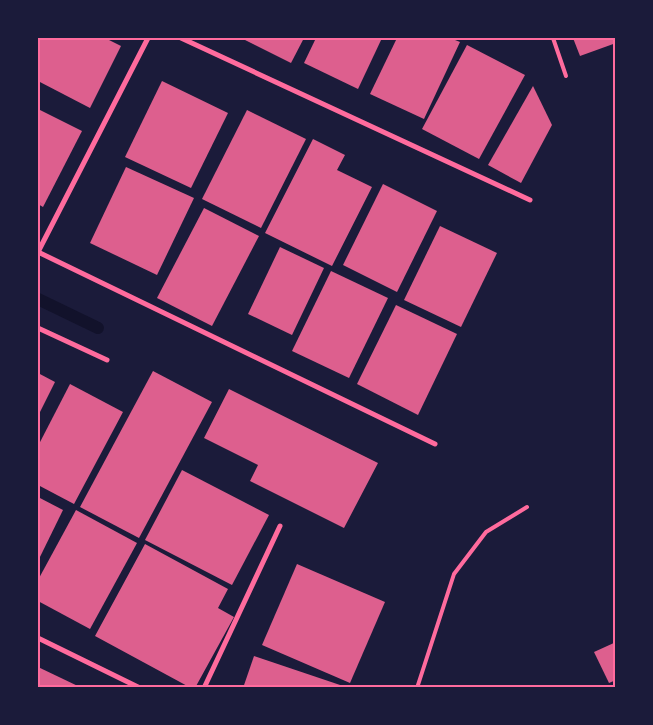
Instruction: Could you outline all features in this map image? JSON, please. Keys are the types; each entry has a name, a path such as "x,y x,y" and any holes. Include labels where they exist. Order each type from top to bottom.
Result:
{"street":[{"path":"148,38 38,252 435,444"},
{"path":"181,38 530,200"},
{"path":"38,328 107,360"},
{"path":"204,688 280,526"},
{"path":"38,638 140,688"}],"lane":[{"path":"553,38 566,76"},
{"path":"417,688 454,574 486,532 527,507"}],"building":[{"path":"38,38 105,38 121,46 90,108 38,81"},
{"path":"241,38 304,38 291,63"},
{"path":"316,38 382,38 358,89 304,63"},
{"path":"397,38 450,38 460,42 424,119 370,94"},
{"path":"573,38 616,38 616,43 580,56"},
{"path":"467,45 525,75 479,159 422,129"},
{"path":"162,81 228,113 191,188 125,157"},
{"path":"533,86 552,125 521,183 488,165"},
{"path":"38,109 82,131 43,207 38,204"},
{"path":"247,110 306,139 261,228 202,199"},
{"path":"313,139 345,155 337,170 372,187 332,266 265,233"},
{"path":"126,167 194,198 157,275 90,243"},
{"path":"383,184 437,211 397,292 343,265"},
{"path":"204,208 259,236 212,326 157,298"},
{"path":"440,226 497,253 461,327 404,300"},
{"path":"280,247 324,268 292,335 248,314"},
{"path":"331,271 388,298 349,378 292,351"},
{"path":"396,305 457,334 418,415 357,384"},
{"path":"153,371 212,402 139,538 80,507"},
{"path":"38,373 55,382 38,416"},
{"path":"70,384 123,412 74,504 38,485 38,446"},
{"path":"229,389 378,463 344,528 250,481 258,465 204,438"},
{"path":"182,470 269,515 232,585 145,540"},
{"path":"38,497 63,510 38,561"},
{"path":"76,510 137,543 90,629 38,601 38,580"},
{"path":"145,544 228,589 218,608 234,617 195,688 191,688 95,636"},
{"path":"297,564 385,602 350,683 262,645"},
{"path":"616,642 616,680 609,683 594,652"},
{"path":"254,656 346,687 346,688 243,688"},
{"path":"38,667 82,688 38,688"}],"waterway":[{"path":"38,299 98,328"}]}
